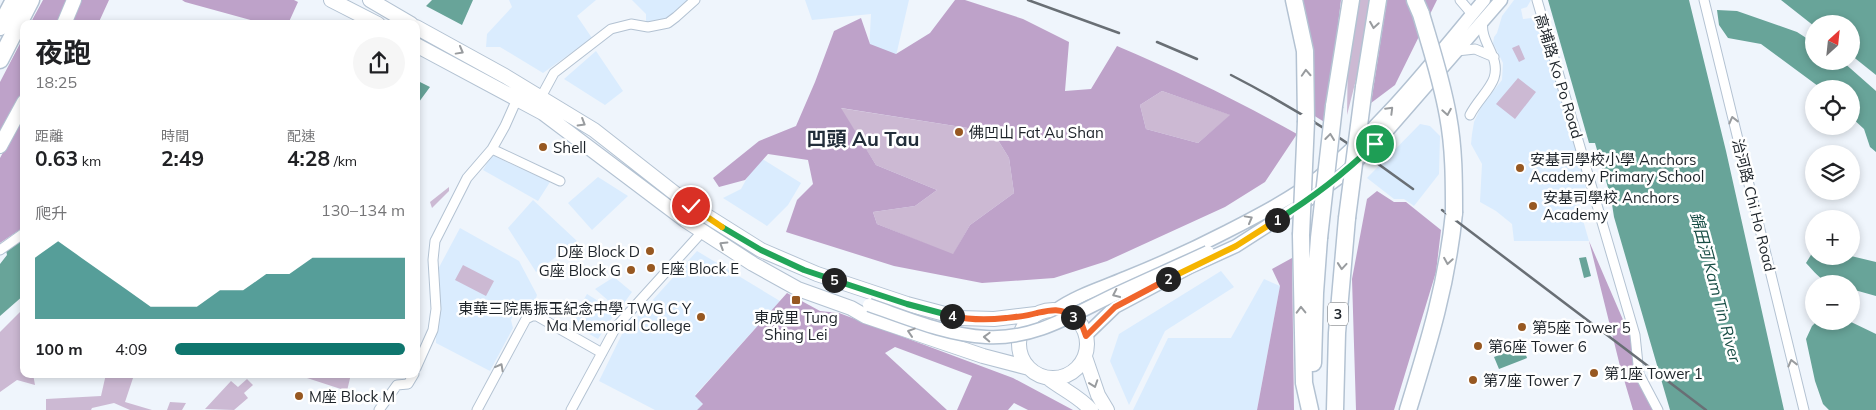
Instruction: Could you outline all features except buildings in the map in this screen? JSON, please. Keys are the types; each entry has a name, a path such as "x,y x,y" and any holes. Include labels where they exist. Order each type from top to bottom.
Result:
{"highway":[{"path":"0,27 14,0"},
{"path":"21,20 31,0"},
{"path":"1294,0 1305,51 1306,121 1301,257 1304,383 1311,410"},
{"name":"3","path":"1311,410 1319,238 1334,106 1351,0"},
{"name":"3","path":"1335,410 1337,334 1347,218 1364,87 1378,0"},
{"path":"1408,410 1441,297 1454,213 1453,165 1448,118 1436,63 1416,0"},
{"path":"0,60 20,21"}],"main road":[{"path":"66,20 74,0"},
{"path":"331,0 370,20"},
{"path":"370,0 404,20"},
{"path":"1086,336 1115,307 1182,271 1236,246 1340,177 1380,139 1456,51 1478,18 1484,0"},
{"path":"1056,310 1068,301 1130,276 1227,231 1285,199 1318,178 1401,99 1478,18 1501,0"},
{"path":"420,29 541,97 594,130 714,222 761,250 789,263 907,304 960,318 994,319 1036,314 1050,310 1070,314 1082,325 1086,336 1085,357 1078,368 1072,372 1057,378 1048,378"},
{"path":"420,47 543,113 702,232 780,280 809,294 851,308 865,316 983,356 1028,368"},
{"path":"0,146 20,109"},
{"path":"851,308 869,305 946,330 976,336 1017,336 1052,326 1232,239 1264,228"},
{"path":"1036,314 1024,326 1019,339 1019,351 1022,359 1034,373 1048,378 1082,401 1091,410"},
{"path":"1085,357 1098,395 1107,410"}],"street":[{"path":"541,97 554,73 610,29 631,24 648,27 668,23 695,0"},
{"path":"1460,0 1478,18 1483,36 1494,57 1496,67 1494,79 1470,115"},
{"name":"高埔路 Ko Po Road","path":"1537,0 1635,335 1639,374 1658,410"},
{"name":"治河路 Chi Ho Road","path":"1704,0 1804,410"},
{"path":"1456,51 1475,49 1494,57"},
{"path":"420,359 433,330 435,316 433,260 435,241 467,178 492,149 517,99"},
{"path":"492,149 560,181"},
{"path":"570,410 616,327 702,232"},
{"path":"0,250 20,236"},
{"path":"477,410 526,319 532,316 538,316 602,353"},
{"path":"379,410 397,385 408,384 412,378"}],"shaded area":[{"path":"43,0 68,0 59,20 32,20"},
{"path":"79,0 109,0 100,20 72,20"},
{"path":"182,0 294,0 298,2 290,20 250,20"},
{"path":"509,0 596,0 577,16 592,38 543,73 500,47 486,47 487,34 512,7"},
{"path":"632,0 690,0 669,18 646,22 646,14"},
{"path":"805,0 909,0 895,60 869,51 871,14 812,20"},
{"path":"955,0 965,0 1023,19 1069,42 1065,91 1091,89 1117,46 1208,87 1297,134 1265,182 1225,207 1107,261 1054,278 982,283 894,266 786,232 797,200 813,184 808,160 768,154 745,180 719,187 713,178 759,141 796,126 834,31 861,18 870,44 896,54 930,33","holes":["1162,91 1230,115 1198,143 1146,129 1140,105","841,108 993,132 1009,158 1014,193 970,225 953,254 877,224 873,212 915,206 937,190 876,165"]},
{"path":"1303,0 1341,0 1326,123 1313,115 1309,30"},
{"path":"1356,0 1371,0 1362,56 1347,115 1348,54"},
{"path":"1387,0 1437,0 1395,85 1371,103"},
{"name":"安基司學校 Anchors Academy","path":"1514,0 1531,0 1527,7 1521,9 1523,19 1531,18 1539,24 1587,185 1583,193 1576,196 1589,241 1514,241 1512,224 1496,211 1480,202 1482,164 1471,144 1474,122 1482,105 1502,80 1503,63 1493,43 1502,16"},
{"path":"20,44 20,96 0,133 0,82"},
{"path":"1519,45 1525,59 1519,62 1512,48"},
{"path":"596,51 623,91 605,105 564,79"},
{"path":"1518,78 1536,92 1515,119 1496,104"},
{"path":"1162,91 1231,115 1198,143 1146,129 1140,105"},
{"path":"840,108 993,132 1009,158 1014,193 970,225 953,255 877,224 873,212 915,206 937,190 876,165"},
{"path":"20,121 20,230 0,243 0,158"},
{"path":"1420,124 1430,126 1440,136 1439,174 1414,206 1404,199 1394,199 1367,178"},
{"path":"492,155 550,182 538,201 483,170"},
{"path":"756,155 801,183 788,205 767,226 723,198 741,189 752,169"},
{"path":"598,177 628,196 592,230 568,203"},
{"path":"449,187 449,191 432,208 430,202"},
{"path":"1377,191 1394,202 1406,202 1441,230 1436,272 1394,410 1356,410 1352,279 1367,199"},
{"path":"533,200 577,241 536,272 508,228"},
{"path":"460,228 519,261 537,295 532,310 519,302 511,320 513,328 490,371 436,343 436,273"},
{"path":"1589,241 1630,336 1635,375 1653,410 1633,410"},
{"name":"東華三院馬振玉紀念中學 TWG C Y Ma Memorial College","path":"697,251 780,301 695,395 703,404 697,410 655,410 599,381 622,334"},
{"path":"1292,258 1294,410 1257,410 1280,286 1272,269"},
{"path":"463,265 494,281 486,296 455,280"},
{"path":"1221,271 1234,287 1165,331 1129,405 1110,361 1119,334"},
{"path":"614,277 632,292 619,310 595,289"},
{"path":"1264,279 1280,286 1257,410 1133,410 1168,338 1231,338"},
{"path":"787,293 820,311 839,313 1013,378 1073,410 1028,410 1014,403 1008,410 957,410 972,376 895,347 885,353 947,410 697,410 703,404 695,396"},
{"path":"587,294 616,312 598,339 570,323"},
{"path":"20,312 20,378 34,378 35,385 17,380 0,392 0,332"},
{"path":"105,378 133,378 125,402 152,410 130,410 114,403 92,408 91,410 46,410 46,399 101,396"},
{"path":"307,378 350,378 347,391"},
{"path":"247,379 253,385 244,393 248,398 234,410 205,409 231,381 238,387"},
{"path":"170,402 186,403 182,410 167,410"}],"water":[{"path":"432,0 473,0 462,25 426,6"},
{"name":"錦田河 Kam Tin River","path":"1548,0 1689,0 1726,151 1784,410 1670,410 1614,217 1611,198 1595,143 1589,143"},
{"path":"1781,0 1876,0 1876,75 1860,62 1860,15 1805,15 1805,19"},
{"path":"1717,10 1737,11 1797,32 1805,37 1805,70 1852,70 1876,91 1876,152 1870,147 1864,129 1860,125 1860,80 1810,80 1761,44 1728,38 1719,25"},
{"path":"420,82 430,87 420,101"},
{"path":"20,241 20,298 0,316 0,264 7,255 6,250"},
{"path":"1586,257 1591,276 1584,278 1579,258"},
{"path":"1860,258 1876,262 1876,296 1860,292 1860,275 1817,274 1808,265 1860,265"},
{"path":"1860,326 1876,334 1876,410 1829,410 1823,404 1815,381 1806,339 1810,330 1860,330"},
{"path":"1523,346 1527,358 1499,369 1494,357"}],"railway":[{"path":"1028,0 1119,33"},
{"path":"1157,42 1197,59"},
{"path":"1231,75 1324,128 1413,189"},
{"path":"1442,210 1706,410"}],"place":[{"name":"佛凹山 Fat Au Shan","path":"959,132"},
{"name":"Shell","path":"543,147"},
{"name":"安基司學校小學 Anchors Academy Primary School","path":"1520,168"},
{"name":"安基司學校 Anchors Academy","path":"1533,206"},
{"name":"D座 Block D","path":"650,251"},
{"name":"E座 Block E","path":"651,268"},
{"name":"G座 Block G","path":"631,270"},
{"name":"東成里 Tung Shing Lei","path":"796,300"},
{"name":"東華三院馬振玉紀念中學 TWG C Y Ma Memorial College","path":"701,317"},
{"name":"第5座 Tower 5","path":"1522,327"},
{"name":"第6座 Tower 6","path":"1478,346"},
{"name":"第1座 Tower 1","path":"1594,373"},
{"name":"第7座 Tower 7","path":"1473,380"},
{"name":"M座 Block M","path":"299,396"}],"district":[{"name":"凹頭 Au Tau","path":"863,138"}],"route":[{"path":"691,206 761,250 804,270 869,292 960,318 1009,318 1050,310 1063,311 1070,314 1082,325 1086,336 1115,307 1190,267 1236,246 1314,196 1340,177 1375,144"}]}
